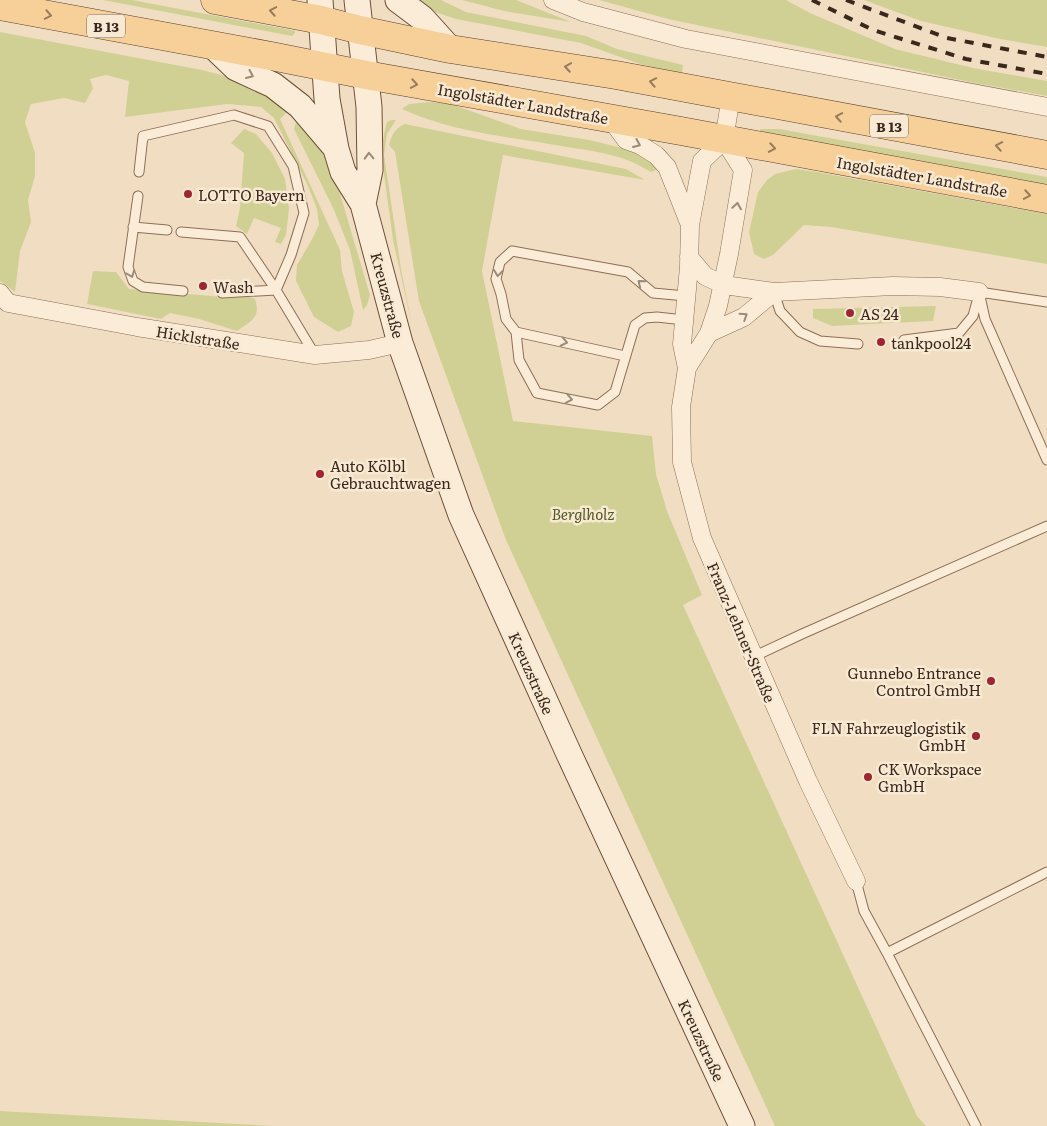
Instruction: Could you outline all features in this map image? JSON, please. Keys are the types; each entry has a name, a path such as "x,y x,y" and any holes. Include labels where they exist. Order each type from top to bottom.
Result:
{"main road":[{"name":"B 13","path":"215,0 321,10 360,30 450,49 616,75 1047,155"},
{"name":"Kreuzstraße","path":"357,0 369,107 370,170 363,204"},
{"path":"398,0 422,18 450,49"},
{"name":"Ingolstädter Landstraße","path":"0,6 366,75 1047,199"},
{"name":"Kreuzstraße","path":"321,10 327,99 336,149 343,172 363,204 400,343 461,515 569,754 742,1126"},
{"name":"Kreuzstraße","path":"212,46 236,68 273,85 300,106 336,149"}],"street":[{"path":"553,0 583,12 686,39 1047,107"},
{"path":"724,140 731,96"},
{"path":"610,118 626,140 656,155 667,166 690,225"},
{"name":"Franz-Lehner-Straße","path":"687,368 710,333 724,285 743,170 724,140 702,161 690,225 682,344 687,368 682,407 682,462 702,538 808,781 856,882"},
{"path":"689,257 705,276 724,285 774,292 893,286 940,287 979,292"},
{"path":"684,320 710,333 744,317 774,292"},
{"name":"Hicklstraße","path":"0,293 8,303 137,327 315,356 370,350 400,343"}],"lane":[{"path":"140,172 143,136 234,115 268,126 293,166 304,213 276,290"},
{"path":"138,196 128,267 132,281 143,287 184,291"},
{"path":"133,226 167,230"},
{"path":"181,232 240,237 276,290 315,356"},
{"path":"684,320 657,317 645,318 634,325 616,392 598,405 537,393 519,360 516,332 506,320 502,294 496,279 500,262 512,251 628,272 653,293 686,296"},
{"path":"222,293 276,290"},
{"path":"774,292 780,311 800,332 820,341 858,344"},
{"path":"979,292 1047,302"},
{"path":"904,340 959,333 972,316 979,292"},
{"path":"979,292 985,319 1047,460"},
{"path":"516,332 625,356"},
{"path":"753,658 802,634 1047,526"},
{"path":"888,953 1047,872"},
{"path":"856,882 864,911 888,953 976,1126"}],"green space":[{"path":"103,0 132,0 291,30 295,31 295,33 292,36"},
{"path":"409,0 441,0 466,12 586,36 617,49 683,65 682,74 640,64 581,43 456,19 426,9"},
{"path":"462,0 516,0 571,22 504,11"},
{"path":"599,0 786,0 810,13 895,49 973,68 1047,81 1047,96 970,82 668,19"},
{"path":"864,0 1047,0 1047,47 1000,39 921,21"},
{"path":"0,32 202,70 241,80 290,109 280,119 340,250 342,271 354,312 351,326 338,332 314,317 296,281 297,265 319,225 317,209 308,186 274,118 261,107 227,104 125,117 129,81 106,75 90,79 93,88 85,103 64,98 31,104 25,122 35,153 35,176 28,200 31,222 20,251 15,292 0,281"},
{"path":"429,102 451,104 521,129 589,140 631,150 654,164 657,168 651,172 630,161 605,154 462,129 421,117 402,109 409,104"},
{"path":"301,118 330,160 370,295 367,305 363,310 350,250 334,210 294,129 296,122"},
{"path":"396,120 387,134 384,155 401,269 412,325 393,240 381,152 387,122"},
{"name":"Berglholz","path":"405,124 626,169 645,180 503,155 482,271 513,421 652,436 656,474 667,511 702,595 683,605 917,1116 926,1126 775,1126 506,540 419,301 395,152 389,145 394,132"},
{"path":"244,129 256,134 272,153 285,179 289,209 286,235 281,244 275,242 281,228 254,218 247,234 236,226 240,208 244,153 231,143"},
{"path":"760,129 779,129 1047,177 1047,187 760,132"},
{"path":"796,169 1047,214 1047,264 831,227 804,225 773,255 764,259 754,254 749,232 758,192 767,180 775,174"},
{"path":"93,271 116,272 129,289 224,297 244,295 255,299 257,305 256,314 251,321 237,331 199,319 170,313 161,319 87,304"},
{"path":"936,306 933,321 832,326 813,318 813,309"},
{"path":"0,1111 274,1126 0,1126"}],"railway":[{"path":"812,0 873,30 966,59 1047,74"},
{"path":"846,0 947,38 1047,57"}],"place":[{"name":"LOTTO Bayern","path":"188,194"},
{"name":"Wash","path":"203,286"},
{"name":"AS 24","path":"850,313"},
{"name":"tankpool24","path":"881,342"},
{"name":"Auto Kölbl Gebrauchtwagen","path":"320,474"},
{"name":"Gunnebo Entrance Control GmbH","path":"991,681"},
{"name":"FLN Fahrzeuglogistik GmbH","path":"976,736"},
{"name":"CK Workspace GmbH","path":"868,777"}]}
